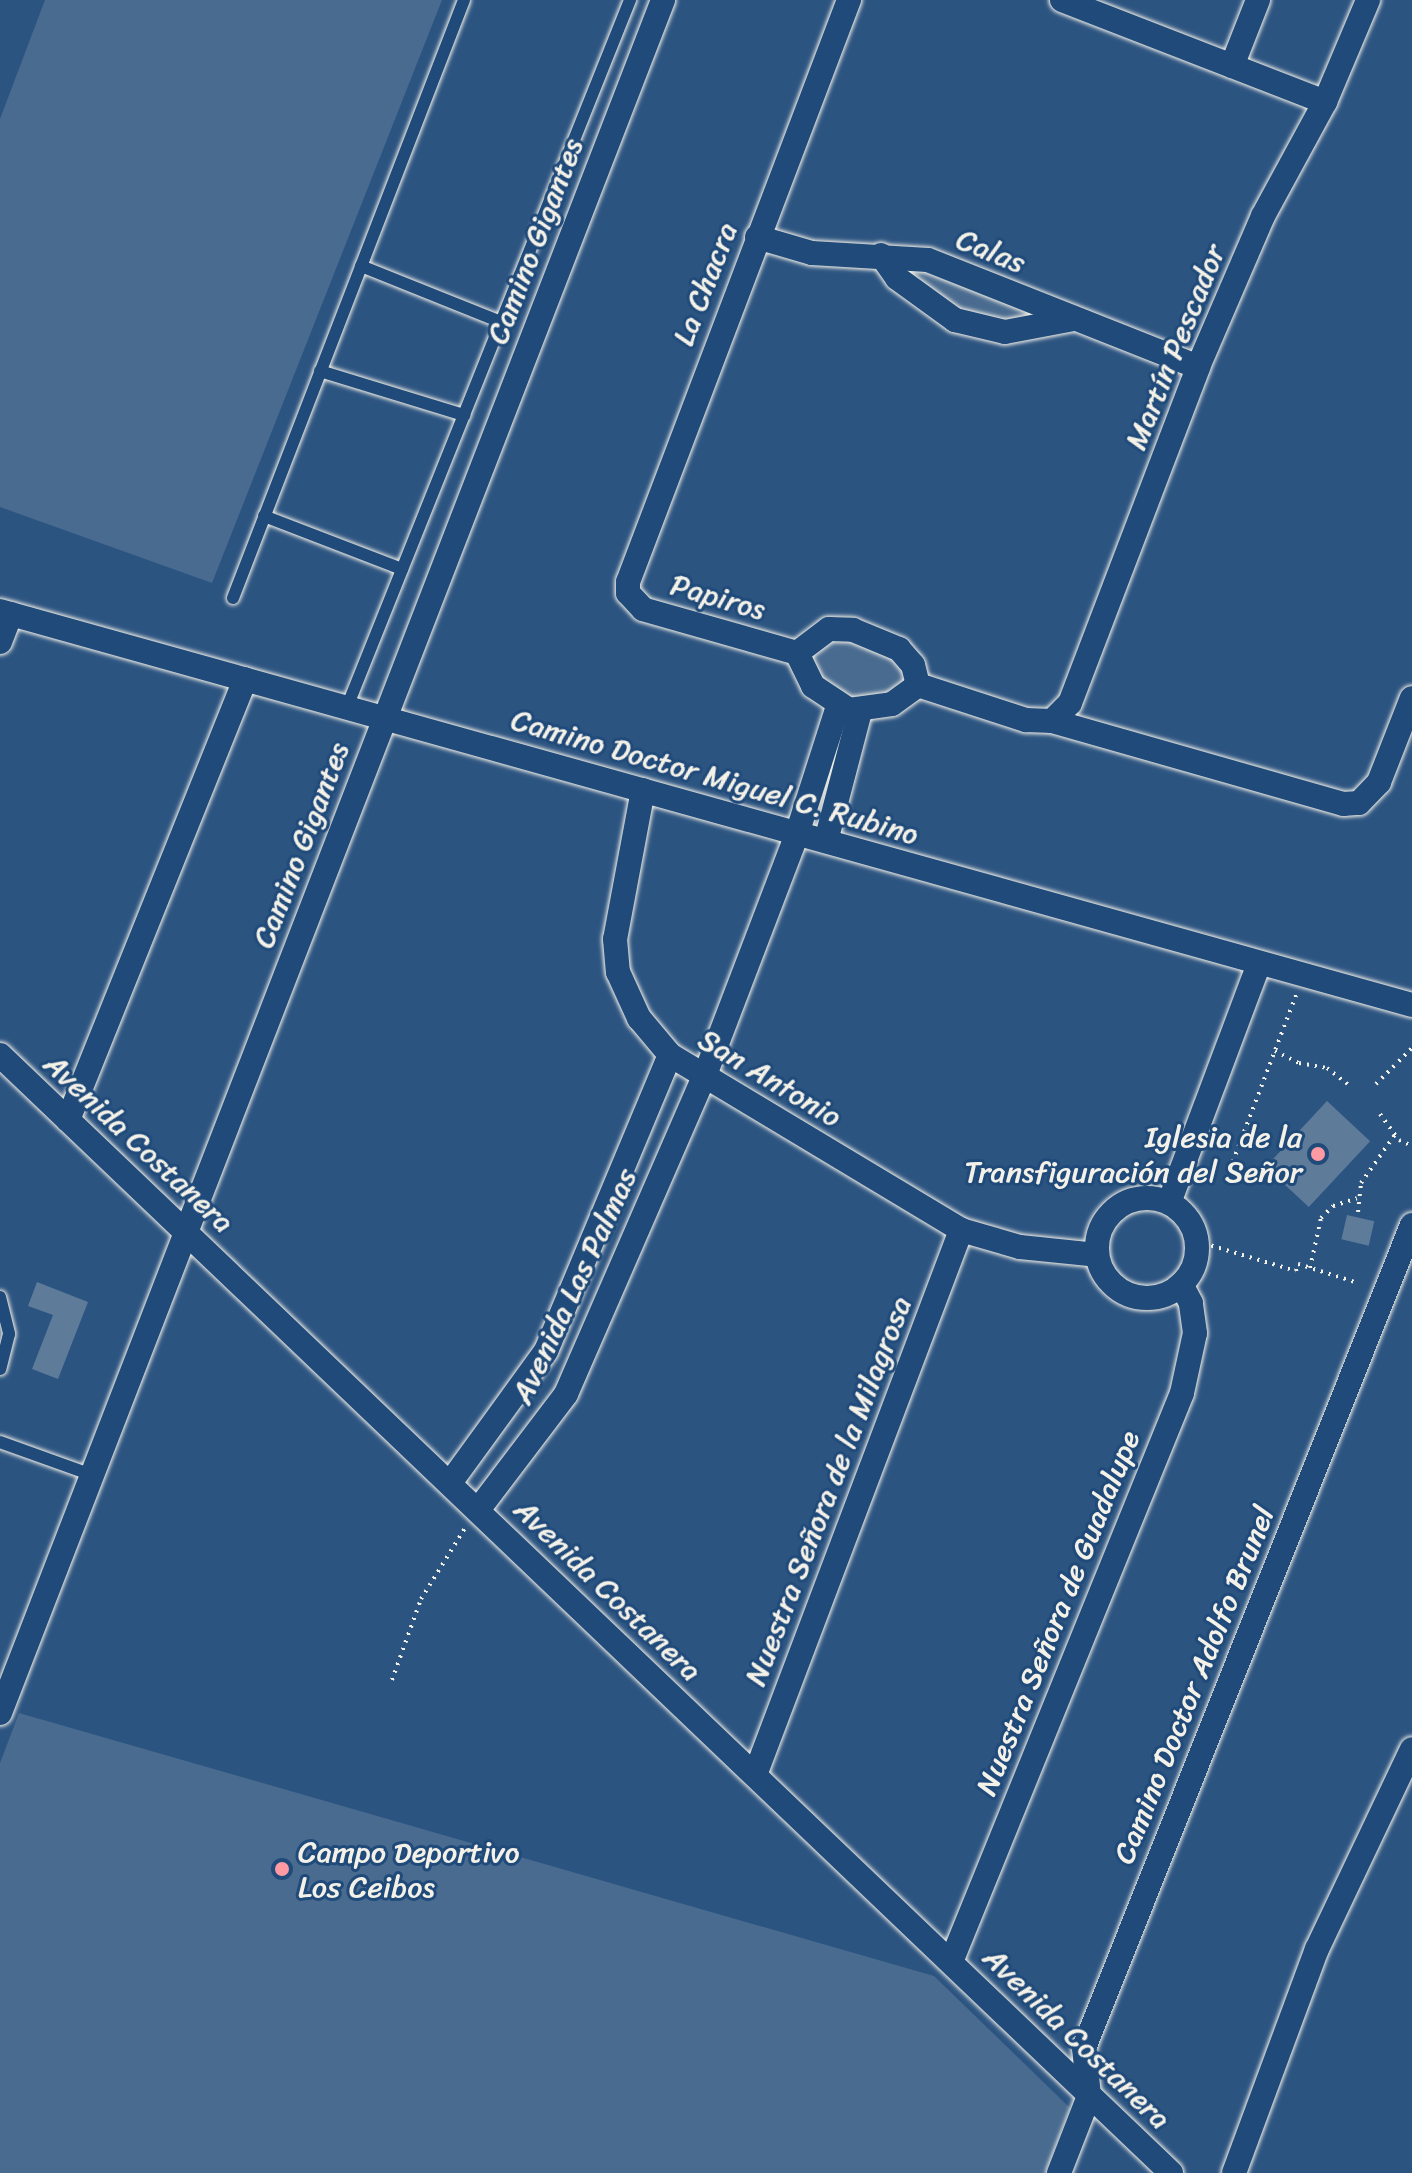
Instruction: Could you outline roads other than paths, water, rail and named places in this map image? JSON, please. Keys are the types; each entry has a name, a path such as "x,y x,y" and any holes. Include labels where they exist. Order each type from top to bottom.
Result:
{"street":[{"name":"Camino Gigantes","path":"0,1713 663,0"},
{"name":"La Chacra","path":"628,593 631,569 849,0"},
{"path":"1062,0 1325,102"},
{"path":"1232,66 1258,0"},
{"name":"Martín Pescador","path":"1052,721 1070,703 1198,367 1263,216 1325,102 1368,0"},
{"name":"Calas","path":"757,237 812,253 928,260 1198,367"},
{"path":"881,255 897,278 955,320 1005,332 1074,319"},
{"name":"Papiros","path":"628,593 643,609 797,653 813,686 849,708"},
{"name":"Camino Doctor Miguel C. Rubino","path":"5,613 385,716 1412,1005"},
{"path":"0,642 5,613"},
{"name":"Papiros","path":"797,653 829,629 853,630 899,649 913,665 918,685"},
{"path":"68,1120 245,679"},
{"path":"849,708 892,704 918,685 1026,720 1052,721 1343,804 1359,803 1379,782 1412,698"},
{"path":"797,834 849,708"},
{"path":"826,841 849,708"},
{"name":"San Antonio","path":"643,790 615,939 618,972 639,1018 670,1055 961,1230 1020,1247 1097,1255"},
{"name":"Avenida Las Palmas","path":"478,1510 566,1394 705,1075 797,834"},
{"path":"1169,1203 1259,963"},
{"name":"Avenida Costanera","path":"0,1055 1171,2173"},
{"name":"Avenida Las Palmas","path":"450,1483 546,1351 670,1055"},
{"path":"1133,1199 1169,1203 1187,1218 1196,1241 1194,1264 1181,1284 1160,1296 1124,1292 1106,1277 1097,1255 1099,1231 1112,1211 1133,1199"},
{"name":"Camino Doctor Adolfo Brunel","path":"1059,2173 1089,2096 1084,2048 1412,1225"},
{"name":"Nuestra Señora de la Milagrosa","path":"755,1775 961,1230"},
{"name":"Nuestra Señora de Guadalupe","path":"951,1962 1182,1393 1195,1333 1191,1303 1181,1284"},
{"path":"1234,2173 1317,1949 1412,1749"}],"lane":[{"path":"233,598 464,0"},
{"path":"347,707 630,0"},
{"path":"361,266 501,322"},
{"path":"320,371 464,415"},
{"path":"264,516 402,569"},
{"path":"0,1297 9,1325 0,1369"},
{"path":"0,1442 92,1475"}],"place":[{"name":"Iglesia de la Transfiguración del Señor","path":"1318,1154"},
{"name":"Campo Deportivo Los Ceibos","path":"282,1869"}]}
